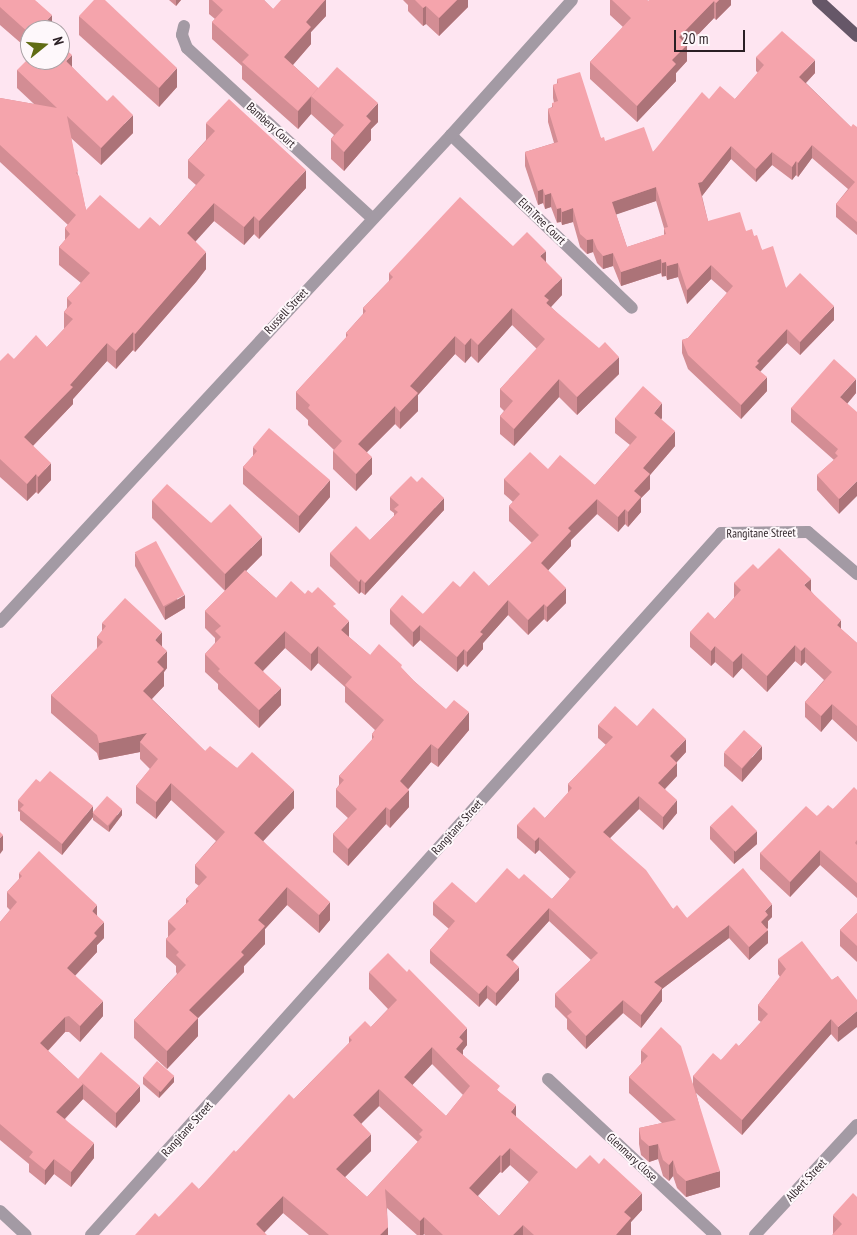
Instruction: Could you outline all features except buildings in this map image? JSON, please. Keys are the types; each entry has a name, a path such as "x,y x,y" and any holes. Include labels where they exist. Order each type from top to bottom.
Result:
{"main road":[{"path":"818,0 857,36"}],"street":[{"name":"Russell Street","path":"0,622 372,218 451,135 572,0"},
{"name":"Bambery Court","path":"184,26 182,35 187,48 372,218"},
{"name":"Elm Tree Court","path":"451,135 632,308"},
{"name":"Rangitane Street","path":"91,1235 721,533 808,532 857,574"},
{"name":"Glenmary Close","path":"548,1080 715,1235"},
{"name":"Albert Street","path":"755,1235 857,1125"},
{"path":"0,1211 26,1235"}]}
